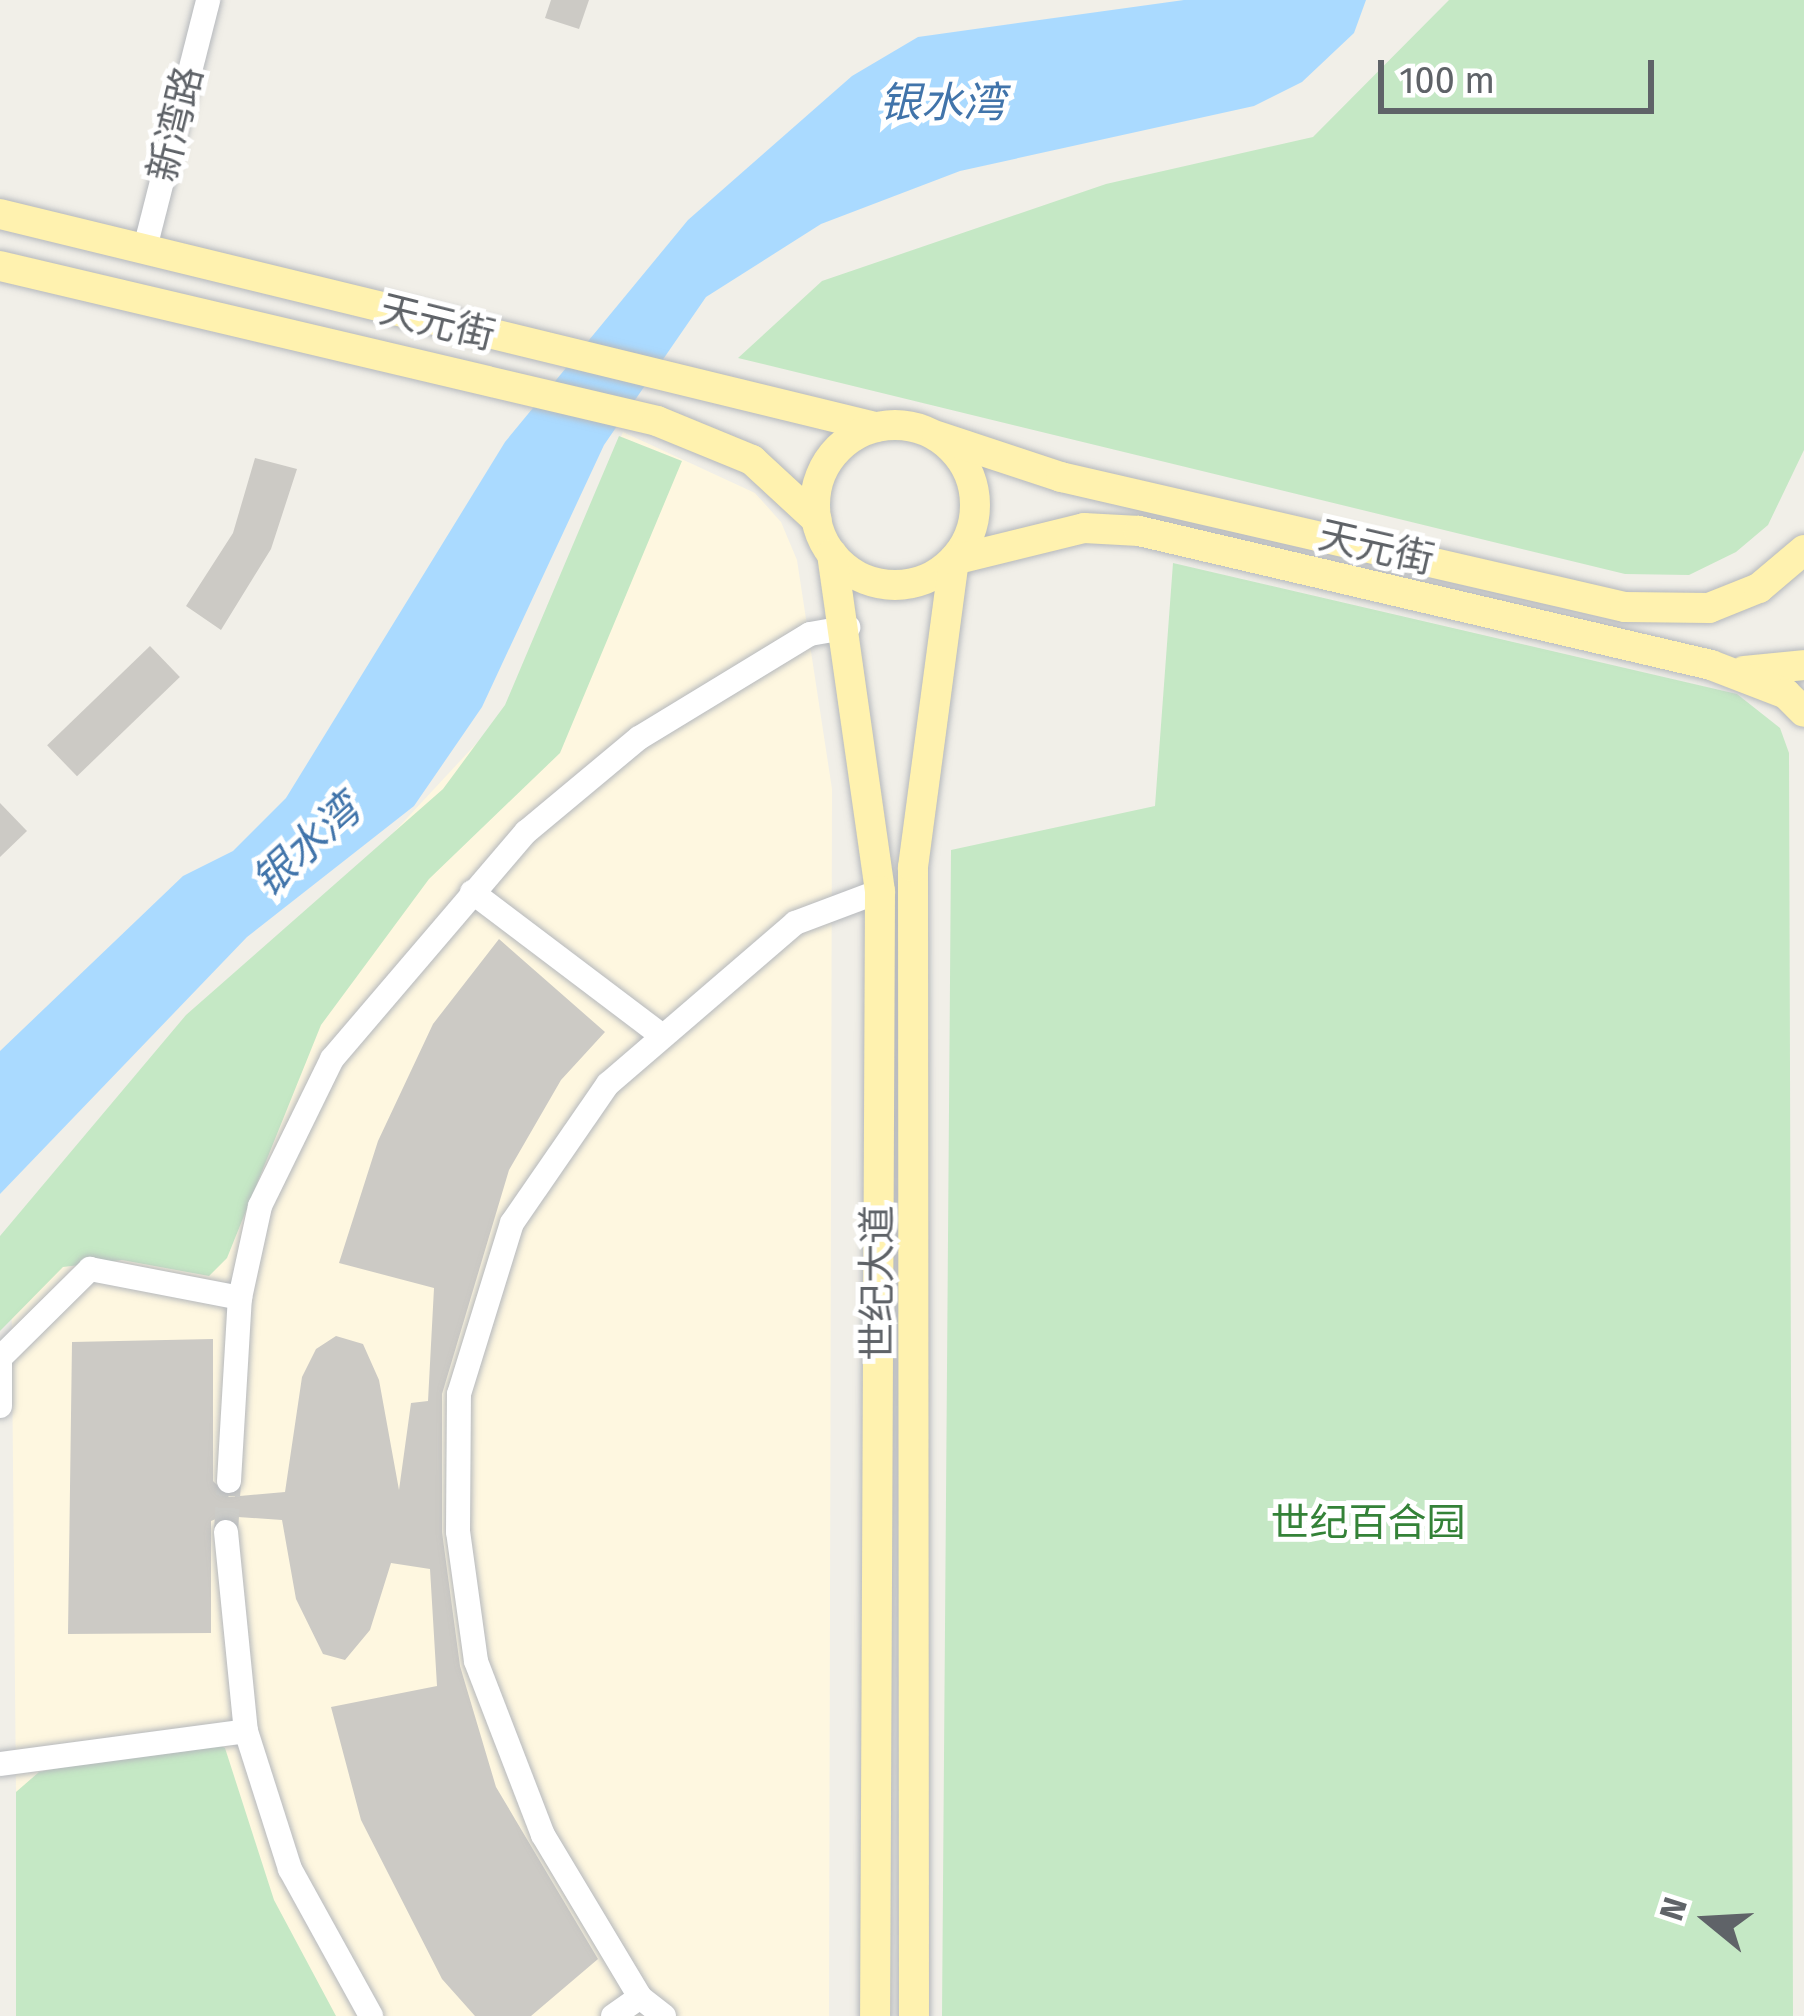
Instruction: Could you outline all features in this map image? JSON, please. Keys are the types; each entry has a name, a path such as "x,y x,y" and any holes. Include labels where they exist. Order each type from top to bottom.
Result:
{"main road":[{"name":"天元街","path":"0,214 875,428"},
{"name":"天元街","path":"0,266 657,421 752,460 817,520"},
{"path":"875,428 937,436 975,494 954,560 891,585 832,554 817,520 833,455 875,428"},
{"name":"天元街","path":"937,436 1061,477 1624,608 1709,608 1770,581 1804,550"},
{"name":"天元街","path":"954,560 1084,528 1139,531 1720,668 1786,694 1804,712"},
{"name":"世纪大道","path":"832,554 848,627 880,891 875,2016"},
{"name":"世纪大道","path":"914,2016 913,867 954,560"},
{"path":"1720,668 1804,665"}],"street":[{"name":"新湾路","path":"145,248 208,0"},
{"path":"229,1481 240,1298 260,1206 332,1059 526,832 639,738 810,634 848,627"},
{"path":"664,2016 640,1997 543,1835 476,1661 458,1532 459,1394 512,1222 608,1084 660,1034 794,923 880,891"},
{"path":"472,892 660,1034"},
{"path":"0,1406 0,1358 90,1269 240,1298"},
{"path":"226,1532 246,1731 290,1869 371,2016"},
{"path":"0,1764 246,1731"},
{"path":"613,2016 640,1997"}],"shaded area":[{"path":"623,432 755,493 781,522 797,560 832,789 829,2016 18,2016 11,1244 501,717"}],"green space":[{"path":"1449,0 1804,0 1804,450 1768,525 1736,552 1689,575 1625,574 738,358 822,281 1106,184 1313,137"},
{"path":"619,436 682,461 560,753 429,879 321,1025 227,1258 209,1276 122,1260 63,1267 0,1331 0,1236 186,1015 443,789 505,705"},
{"name":"世纪百合园","path":"1173,563 1737,694 1780,728 1789,753 1793,2016 942,2016 951,850 1155,806"},
{"path":"204,1738 225,1748 274,1900 336,2016 16,2016 16,1792 39,1772"}],"water":[{"name":"银水湾","path":"1184,0 1366,0 1354,33 1302,82 1254,106 960,171 821,224 706,297 604,445 482,707 414,806 247,937 0,1194 0,1051 183,876 233,851 286,798 505,442 688,220 852,76 918,37"}],"building":[{"path":"551,0 589,0 579,29 545,18"},
{"path":"255,458 297,469 271,549 221,630 186,606 233,533"},
{"path":"150,646 180,677 77,776 47,745"},
{"path":"0,803 27,831 0,857"},
{"path":"499,939 605,1032 561,1080 509,1170 442,1394 442,1532 460,1666 496,1787 598,1959 531,2016 475,2016 442,1979 361,1820 331,1707 437,1686 430,1569 391,1563 370,1630 345,1660 323,1654 296,1599 282,1520 223,1516 211,1521 211,1633 68,1634 72,1342 213,1339 213,1481 229,1497 285,1492 302,1377 316,1349 336,1336 363,1344 379,1380 399,1490 411,1403 428,1401 434,1288 339,1263 378,1141 433,1024"}],"tunnel":[{"path":"226,1532 229,1481"}]}
